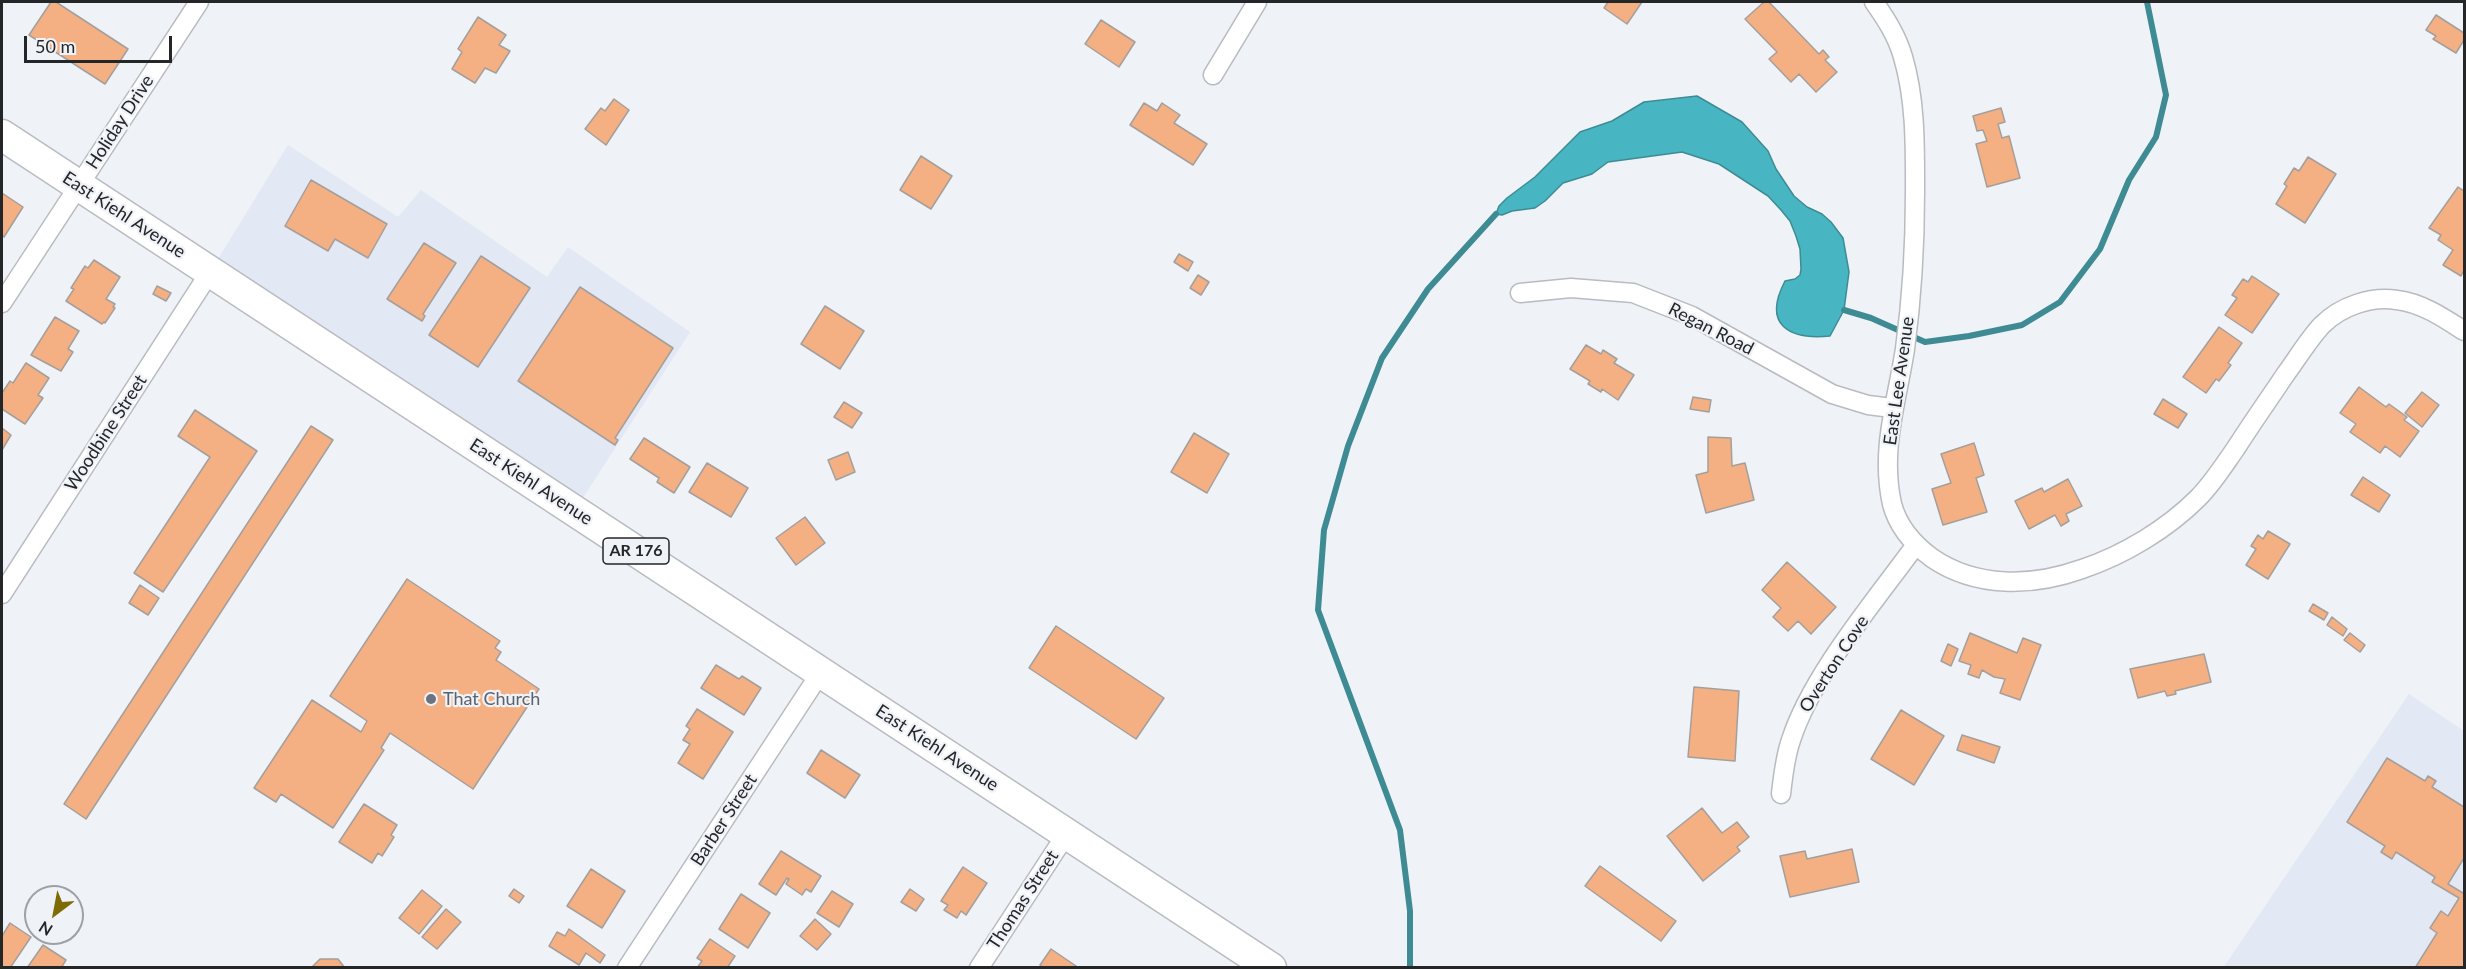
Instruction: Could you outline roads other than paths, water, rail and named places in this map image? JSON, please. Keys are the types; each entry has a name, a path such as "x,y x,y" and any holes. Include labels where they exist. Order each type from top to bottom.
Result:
{"main road":[{"name":"East Kiehl Avenue","path":"2,135 1270,968"}],"street":[{"name":"Holiday Drive","path":"2,303 199,2"},
{"path":"1213,75 1257,2"},
{"name":"East Lee Avenue","path":"1874,2 1893,31 1902,54 1913,111 1915,262 1904,352 1892,408 1888,452 1892,504 1899,523 1915,546 1942,565 1977,579 2032,581 2081,570 2106,560 2168,524 2199,498 2217,477 2296,360 2324,324 2355,304 2373,299 2397,300 2439,314 2464,331"},
{"name":"Woodbine Street","path":"2,594 210,272"},
{"name":"Regan Road","path":"1520,293 1571,288 1633,292 1692,316 1832,394 1868,405 1892,408"},
{"name":"Overton Cove","path":"1781,794 1791,740 1803,709 1835,657 1915,546"},
{"name":"Barber Street","path":"627,968 821,672"},
{"name":"Thomas Street","path":"979,968 1067,833"}],"water":[{"path":"1697,96 1742,122 1768,151 1776,169 1794,196 1807,207 1822,214 1843,238 1849,272 1844,310 1830,336 1815,337 1792,332 1778,319 1779,296 1785,281 1795,279 1800,275 1800,249 1796,236 1790,221 1768,196 1719,164 1682,152 1608,162 1592,174 1563,183 1535,208 1512,211 1502,215 1496,214 1499,206 1507,198 1535,177 1580,132 1612,121 1644,102"}],"waterway":[{"path":"1844,310 1871,318 1925,342 2022,325 2060,302 2100,249 2129,180 2156,137 2166,95 2147,2"},
{"path":"1410,968 1410,911 1400,830 1318,610 1324,530 1348,446 1382,358 1428,289 1496,214"}],"place":[{"name":"That Church","path":"431,699"}]}
